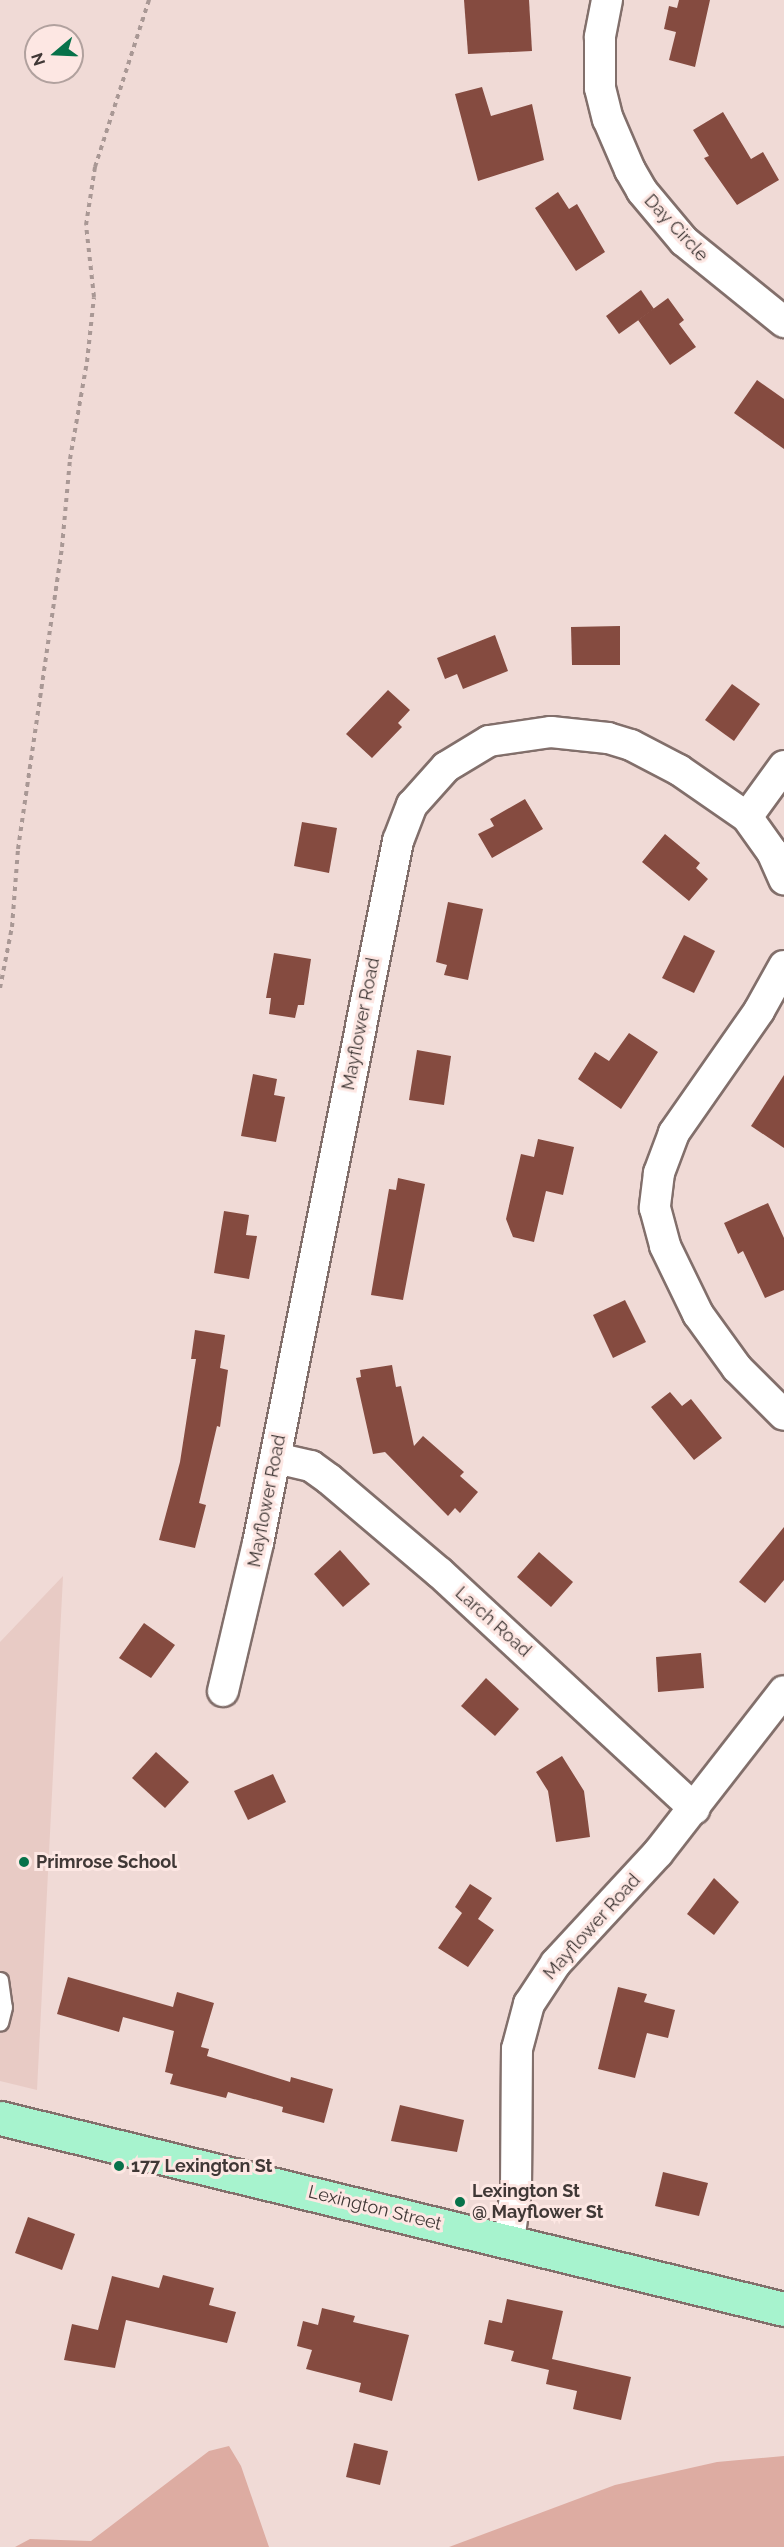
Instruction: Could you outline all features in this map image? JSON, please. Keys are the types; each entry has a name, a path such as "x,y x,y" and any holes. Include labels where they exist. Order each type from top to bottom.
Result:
{"main road":[{"name":"Lexington Street","path":"0,2118 784,2309"}],"street":[{"name":"Day Circle","path":"607,0 600,37 600,88 608,119 630,170 642,191 684,241 784,322"},
{"name":"Mayflower Road","path":"223,1691 276,1458 398,841 412,805 434,778 474,748 519,734 566,732 608,738 648,753 719,795 747,817 772,852 784,879"},
{"path":"747,817 784,766"},
{"path":"784,966 759,1011 674,1133 659,1173 655,1208 665,1246 698,1314 737,1368 784,1415"},
{"name":"Larch Road","path":"276,1458 311,1466 329,1479 440,1573 695,1809"},
{"name":"Mayflower Road","path":"509,2241 516,2189 517,2049 529,2004 556,1963 621,1896 695,1809 784,1691"}],"lane":[{"path":"0,1980 4,2007 0,2023"}],"path":[{"path":"0,988 12,927 18,849 60,558 70,459 87,362 94,297 86,225 95,167 149,0"}],"shaded area":[{"name":"Primrose School","path":"63,1576 37,2090 0,2081 0,1642"},
{"path":"229,2446 241,2466 269,2547 15,2547 30,2539 91,2541 209,2451"},
{"path":"784,2456 784,2547 449,2547 615,2485 717,2462"}],"building":[{"path":"464,0 529,0 532,51 468,54"},
{"path":"679,0 710,0 695,67 669,60 676,32 664,29 669,6 677,8"},
{"path":"482,87 491,116 532,104 544,160 478,181 455,94"},
{"path":"723,112 751,159 763,152 779,180 737,205 704,158 709,156 693,130"},
{"path":"558,192 569,209 577,204 605,252 576,271 535,208"},
{"path":"641,290 654,309 619,334 606,316"},
{"path":"668,298 684,320 679,324 696,347 670,365 638,320"},
{"path":"757,380 784,399 784,449 734,413"},
{"path":"620,626 620,665 572,665 571,627"},
{"path":"495,635 508,671 463,689 457,674 445,679 437,658"},
{"path":"732,684 760,704 734,741 705,720"},
{"path":"388,690 410,710 398,723 402,727 372,758 346,734"},
{"path":"525,799 543,829 492,858 478,834 494,826 490,819"},
{"path":"302,822 337,828 329,873 294,866"},
{"path":"665,834 700,863 696,868 708,879 689,901 642,862"},
{"path":"448,902 483,909 468,980 444,975 447,965 436,962"},
{"path":"684,935 715,951 694,993 662,978"},
{"path":"274,953 311,959 304,1005 298,1005 295,1018 269,1014 271,998 266,998"},
{"path":"629,1033 658,1052 621,1109 578,1079 595,1052 609,1061"},
{"path":"417,1050 451,1056 444,1105 409,1100"},
{"path":"253,1074 277,1079 274,1095 285,1097 276,1142 241,1136"},
{"path":"784,1075 784,1148 751,1126"},
{"path":"538,1139 574,1147 563,1195 546,1191 534,1242 513,1237 506,1219 521,1154 534,1157"},
{"path":"398,1178 425,1184 403,1300 371,1295 389,1189 396,1190"},
{"path":"768,1203 784,1238 784,1290 765,1298 743,1251 738,1254 724,1223"},
{"path":"224,1211 249,1215 246,1235 257,1236 249,1279 214,1273"},
{"path":"625,1300 646,1342 613,1358 593,1315"},
{"path":"195,1330 225,1335 220,1368 228,1370 220,1427 217,1426 199,1503 206,1505 195,1548 159,1540 180,1462 196,1359 191,1359"},
{"path":"392,1365 396,1387 401,1386 414,1446 423,1436 464,1472 460,1476 478,1492 460,1513 455,1508 448,1516 385,1452 373,1454 356,1378 361,1377 360,1370"},
{"path":"670,1392 682,1406 691,1399 722,1438 694,1460 651,1407"},
{"path":"784,1527 784,1580 765,1603 739,1582"},
{"path":"340,1550 370,1584 343,1607 314,1574"},
{"path":"539,1552 573,1582 551,1607 517,1577"},
{"path":"144,1623 175,1645 151,1678 119,1658"},
{"path":"701,1653 704,1688 658,1692 656,1657"},
{"path":"486,1678 519,1709 495,1736 461,1706"},
{"path":"156,1752 189,1782 165,1808 132,1778"},
{"path":"562,1756 584,1791 590,1837 556,1842 548,1791 536,1772"},
{"path":"273,1774 286,1802 248,1820 234,1791"},
{"path":"714,1878 739,1902 714,1935 687,1914"},
{"path":"470,1884 492,1898 478,1919 494,1930 468,1967 438,1948 462,1913 455,1907"},
{"path":"68,1977 173,2007 177,1992 214,2003 201,2047 209,2049 207,2056 290,2082 291,2077 333,2089 324,2123 282,2112 283,2107 228,2092 226,2098 170,2084 173,2074 165,2072 174,2031 123,2017 119,2032 57,2014"},
{"path":"618,1987 647,1994 644,2002 675,2010 668,2038 647,2033 635,2078 598,2069"},
{"path":"400,2105 464,2120 457,2152 391,2141"},
{"path":"663,2172 708,2183 699,2216 655,2206"},
{"path":"28,2217 75,2234 62,2270 15,2253"},
{"path":"163,2275 214,2288 209,2305 236,2312 227,2343 126,2320 115,2368 64,2360 72,2324 98,2330 112,2276 159,2288"},
{"path":"507,2299 563,2311 552,2359 631,2377 621,2420 573,2409 577,2391 546,2384 549,2370 511,2361 514,2351 484,2344 489,2320 502,2323"},
{"path":"322,2308 355,2316 353,2322 409,2335 392,2401 359,2392 361,2383 306,2369 312,2350 297,2346 303,2321 318,2325"},
{"path":"354,2443 388,2451 380,2485 346,2477"}],"place":[{"name":"Primrose School","path":"24,1862"},
{"name":"177 Lexington St","path":"119,2166"},
{"name":"Lexington St @ Mayflower St","path":"460,2202"}]}
